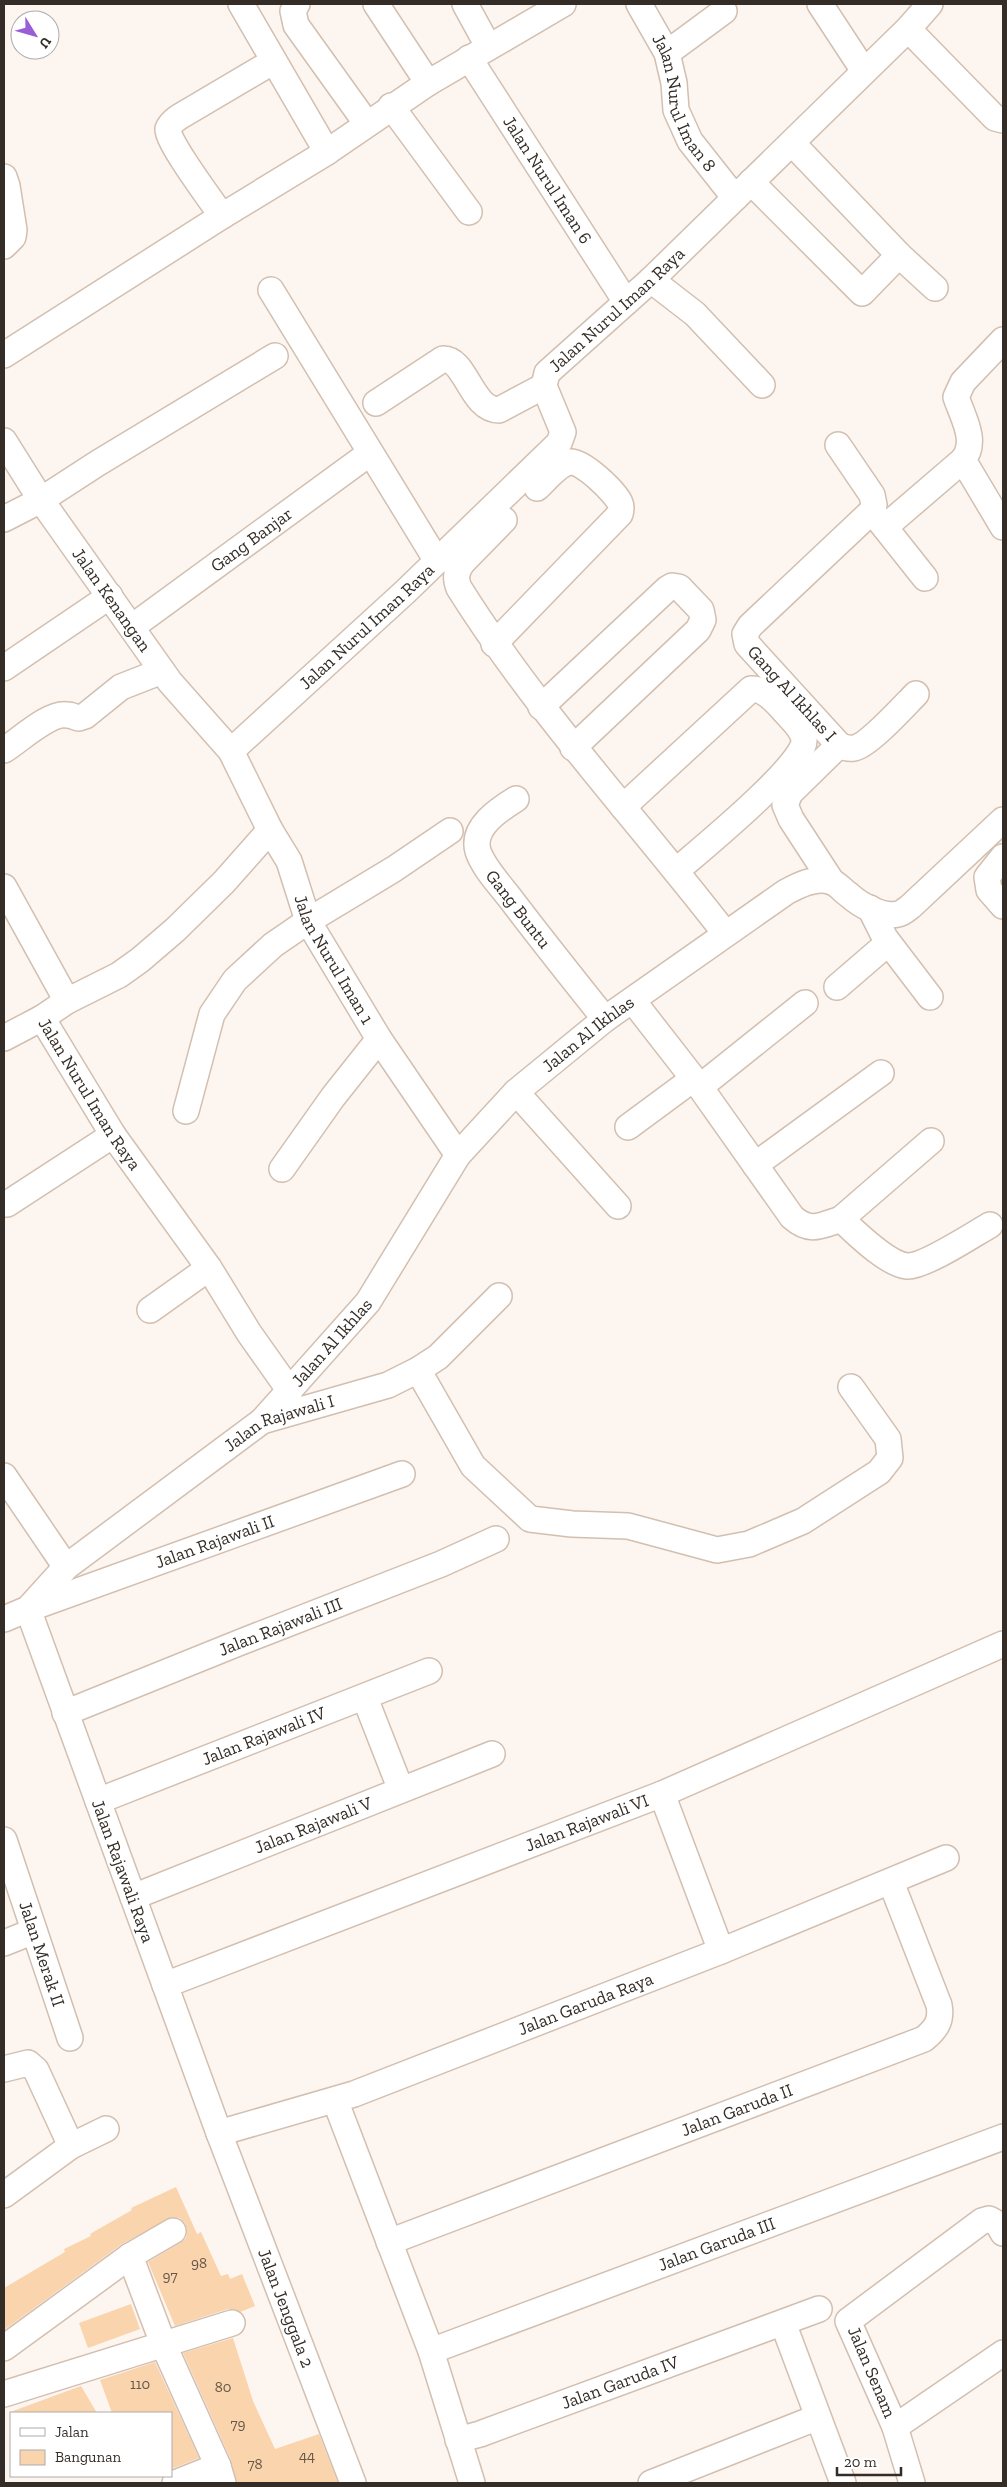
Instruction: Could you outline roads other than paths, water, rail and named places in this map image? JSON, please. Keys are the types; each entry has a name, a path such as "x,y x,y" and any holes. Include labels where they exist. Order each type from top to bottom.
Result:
{"street":[{"path":"242,4 327,152"},
{"path":"297,4 293,11 296,25 366,124"},
{"path":"376,4 428,83"},
{"name":"Jalan Nurul Iman 6","path":"465,4 478,52 626,302"},
{"path":"4,355 222,216 327,152 391,106 478,52 534,11 563,4"},
{"name":"Jalan Nurul Iman 8","path":"639,4 667,53 674,83 676,110 690,141 743,190 862,293 899,255"},
{"path":"820,4 864,72"},
{"name":"Jalan Nurul Iman Raya","path":"231,751 316,675 437,561 562,438 562,428 544,386 547,373 553,366 651,280 908,29 930,4"},
{"path":"667,53 724,11"},
{"path":"908,29 995,118 1003,121"},
{"path":"222,216 174,145 168,131 169,126 179,117 274,61"},
{"path":"391,106 469,212"},
{"path":"792,143 899,255 936,288"},
{"path":"4,177 14,237 4,246"},
{"path":"651,280 695,314 742,360 762,385"},
{"path":"271,290 437,561"},
{"path":"878,519 963,460 970,448 970,439 956,397 958,388 1003,340"},
{"path":"4,518 42,500 98,463 275,356"},
{"path":"376,403 443,359 452,362 481,402 487,408 493,410 499,410 544,386"},
{"name":"Jalan Kenangan","path":"4,441 42,500 162,670 231,751"},
{"path":"838,445 872,495 878,519 926,578"},
{"name":"Gang Banjar","path":"132,627 370,453"},
{"path":"963,460 1003,527"},
{"path":"494,644 620,514 622,509 619,501 587,469 576,462 564,464 558,468 513,510 457,570 456,579 459,588 494,644 541,707 725,933"},
{"name":"Gang Al Ikhlas I","path":"832,882 790,818 785,805 790,793 839,745 749,647 745,634 750,626 878,519"},
{"path":"541,707 667,589 672,586 679,587 701,610 703,620 698,630 573,748"},
{"path":"4,668 110,596"},
{"path":"4,750 50,719 60,715 79,718 85,716 121,687 162,670"},
{"path":"623,806 751,689 756,689 767,695 800,729 804,740 803,750 796,761 752,804 676,871"},
{"path":"839,745 854,748 862,745 916,694"},
{"name":"Jalan Nurul Iman 1","path":"231,751 270,830 289,861 308,921 379,1039 458,1155"},
{"name":"Gang Buntu","path":"516,799 496,811 486,822 478,835 478,850 503,889 605,1019"},
{"path":"832,882 852,898 870,908 890,915 906,910 1003,820"},
{"name":"Jalan Nurul Iman Raya","path":"270,830 224,882 175,930 147,954 119,975 67,1001 42,1018 113,1135 209,1268 249,1333 290,1391"},
{"path":"186,1111 212,1014 235,980 273,945 308,921 394,869 450,831"},
{"path":"1003,857 990,870 987,883 989,890 1003,906"},
{"name":"Jalan Al Ikhlas","path":"262,1422 368,1302 458,1155 516,1092 605,1019 786,892 800,885 819,880 832,882"},
{"path":"4,887 67,1001"},
{"path":"870,908 877,925 888,943 930,996"},
{"path":"837,987 888,943"},
{"path":"633,1001 696,1083 792,1217 798,1223 808,1228 841,1219 931,1141"},
{"path":"628,1127 696,1083 805,1003"},
{"path":"4,1038 42,1018"},
{"path":"282,1169 333,1096 379,1039"},
{"path":"755,1165 881,1073"},
{"path":"516,1092 618,1206"},
{"path":"7,1204 113,1135"},
{"path":"841,1219 895,1262 908,1266 924,1262 990,1225"},
{"path":"150,1310 209,1268"},
{"name":"Jalan Rajawali I","path":"28,1609 66,1567 262,1422 388,1385 418,1370 444,1351 499,1296"},
{"path":"418,1370 473,1466 530,1519 572,1524 628,1526 717,1550 749,1544 803,1521 879,1472 890,1458 888,1439 851,1387"},
{"name":"Jalan Rajawali II","path":"4,1619 402,1474"},
{"path":"4,1476 66,1567"},
{"name":"Jalan Rajawali III","path":"66,1713 441,1564 496,1539"},
{"name":"Jalan Rajawali Raya","path":"28,1609 219,2133"},
{"name":"Jalan Rajawali VI","path":"165,1985 662,1794 1003,1644"},
{"name":"Jalan Rajawali IV","path":"98,1802 365,1698 428,1671"},
{"path":"365,1698 401,1790"},
{"name":"Jalan Rajawali V","path":"133,1898 492,1754"},
{"path":"662,1794 721,1950"},
{"name":"Jalan Merak II","path":"4,1841 70,2038"},
{"name":"Jalan Garuda Raya","path":"219,2133 336,2100 721,1950 946,1858"},
{"name":"Jalan Garuda II","path":"389,2242 924,2039 938,2025 941,2015 939,2005 891,1882"},
{"path":"4,1943 34,1931"},
{"path":"4,2069 28,2064 36,2070 71,2146"},
{"path":"336,2100 430,2351 472,2483"},
{"path":"4,2194 71,2146 106,2129"},
{"name":"Jalan Jenggala 2","path":"219,2133 353,2483"},
{"name":"Jalan Garuda III","path":"430,2351 1003,2137"},
{"name":"Jalan Senam","path":"912,2483 895,2427 848,2321 971,2227 989,2219 998,2224 1003,2233"},
{"path":"4,2348 130,2256 173,2231"},
{"path":"130,2256 164,2346 220,2475 175,2483"},
{"name":"Jalan Garuda IV","path":"458,2440 480,2434 819,2309"},
{"path":"4,2394 164,2346 232,2323"},
{"path":"783,2323 843,2483"},
{"path":"895,2427 1003,2353"},
{"path":"651,2483 818,2417"}]}
